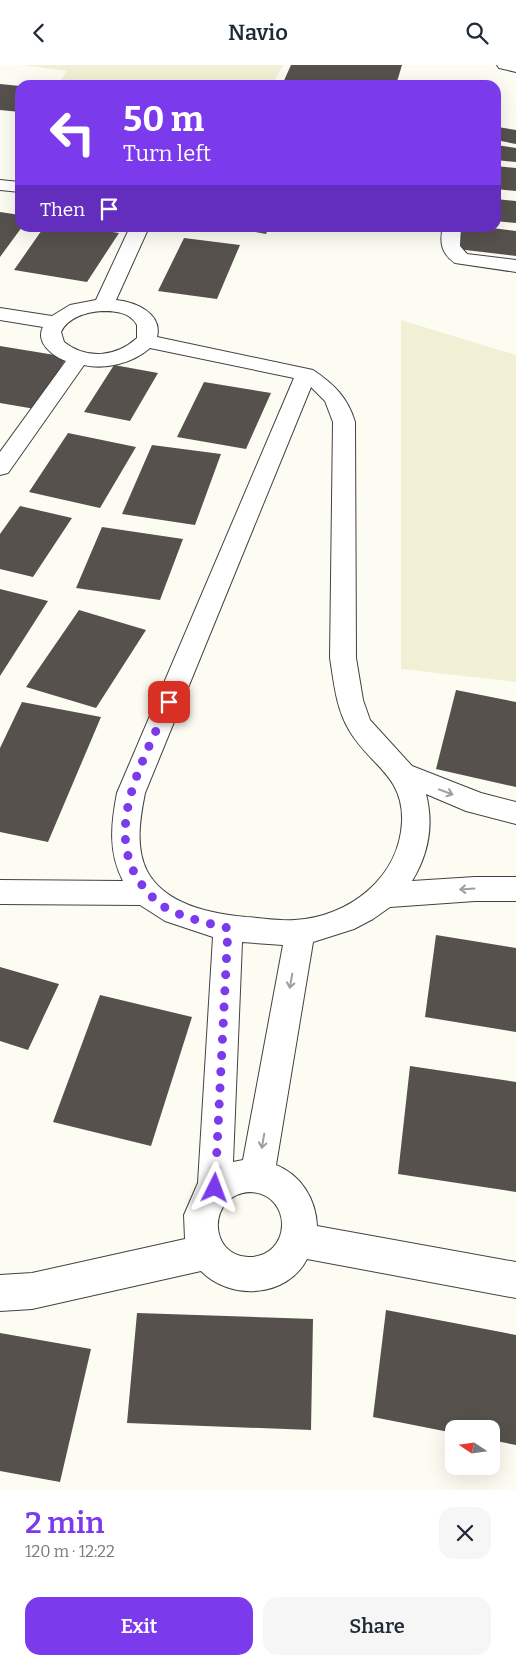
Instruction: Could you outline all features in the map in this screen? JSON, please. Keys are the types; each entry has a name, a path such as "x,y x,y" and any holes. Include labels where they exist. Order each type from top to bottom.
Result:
{"street":[{"path":"505,65 516,67"},
{"path":"0,185 15,186"},
{"path":"104,305 138,232"},
{"path":"451,232 449,247 454,254 462,259 516,266"},
{"path":"104,305 122,307 136,312 146,321 149,331 146,341 134,351 117,358 97,361 78,359 63,353 54,344 51,333 56,323 68,313 104,305"},
{"path":"0,314 56,323"},
{"path":"146,341 306,374 336,398 341,407 344,422 344,658 349,695 358,722 372,744 401,773 413,797 416,823 412,850 404,873 385,895 359,913 327,927 300,933 228,928 194,919 166,908 147,893 132,871 126,847 125,819 131,793 306,374"},
{"path":"0,468 78,359"},
{"path":"401,773 476,803 516,813"},
{"path":"385,895 475,889 516,889"},
{"path":"0,892 147,893"},
{"path":"215,1188 228,928"},
{"path":"257,1175 300,933"},
{"path":"257,1175 278,1183 293,1197 300,1218 299,1240 288,1259 268,1272 246,1275 224,1268 208,1253 200,1231 203,1207 215,1188 235,1177 257,1175"},
{"path":"299,1240 516,1280"},
{"path":"0,1293 32,1291 208,1253"}],"green space":[{"path":"23,65 283,65 275,80 61,80 67,71"},
{"path":"401,320 516,355 516,682 401,669"}],"building":[{"path":"291,65 402,65 398,80 284,80"},
{"path":"0,84 15,86 15,112 0,110"},
{"path":"501,128 516,130 516,144 501,141"},
{"path":"501,146 516,148 516,162 501,160"},
{"path":"501,166 516,168 516,191 501,190"},
{"path":"501,200 516,201 516,223 501,222"},
{"path":"0,212 15,214 15,232 18,232 0,257"},
{"path":"501,229 516,231 516,256 457,249 462,232 501,232"},
{"path":"41,232 119,233 87,282 14,270"},
{"path":"184,238 240,245 217,299 158,291"},
{"path":"0,346 67,357 35,409 0,403"},
{"path":"114,365 158,373 130,421 84,412"},
{"path":"204,382 271,393 246,449 177,437"},
{"path":"68,433 136,447 100,508 29,492"},
{"path":"152,445 221,454 195,525 122,514"},
{"path":"20,506 72,518 33,577 0,569 0,534"},
{"path":"102,527 183,539 160,600 76,588"},
{"path":"0,589 48,601 0,676"},
{"path":"79,610 146,630 96,708 26,687"},
{"path":"456,690 516,702 516,787 436,769"},
{"path":"22,702 101,717 48,842 0,832 0,748"},
{"path":"436,935 516,948 516,1032 425,1017"},
{"path":"0,967 59,984 28,1050 0,1041"},
{"path":"100,995 192,1017 151,1146 53,1122"},
{"path":"410,1066 516,1082 516,1192 398,1174"},
{"path":"386,1310 516,1335 516,1445 500,1442 500,1420 445,1420 445,1431 373,1417"},
{"path":"137,1313 313,1319 311,1430 127,1423"},
{"path":"0,1333 91,1349 60,1482 0,1471"}],"route":[{"path":"169,702 131,793 125,819 126,847 132,871 147,893 166,908 194,919 228,928 215,1188"}]}
